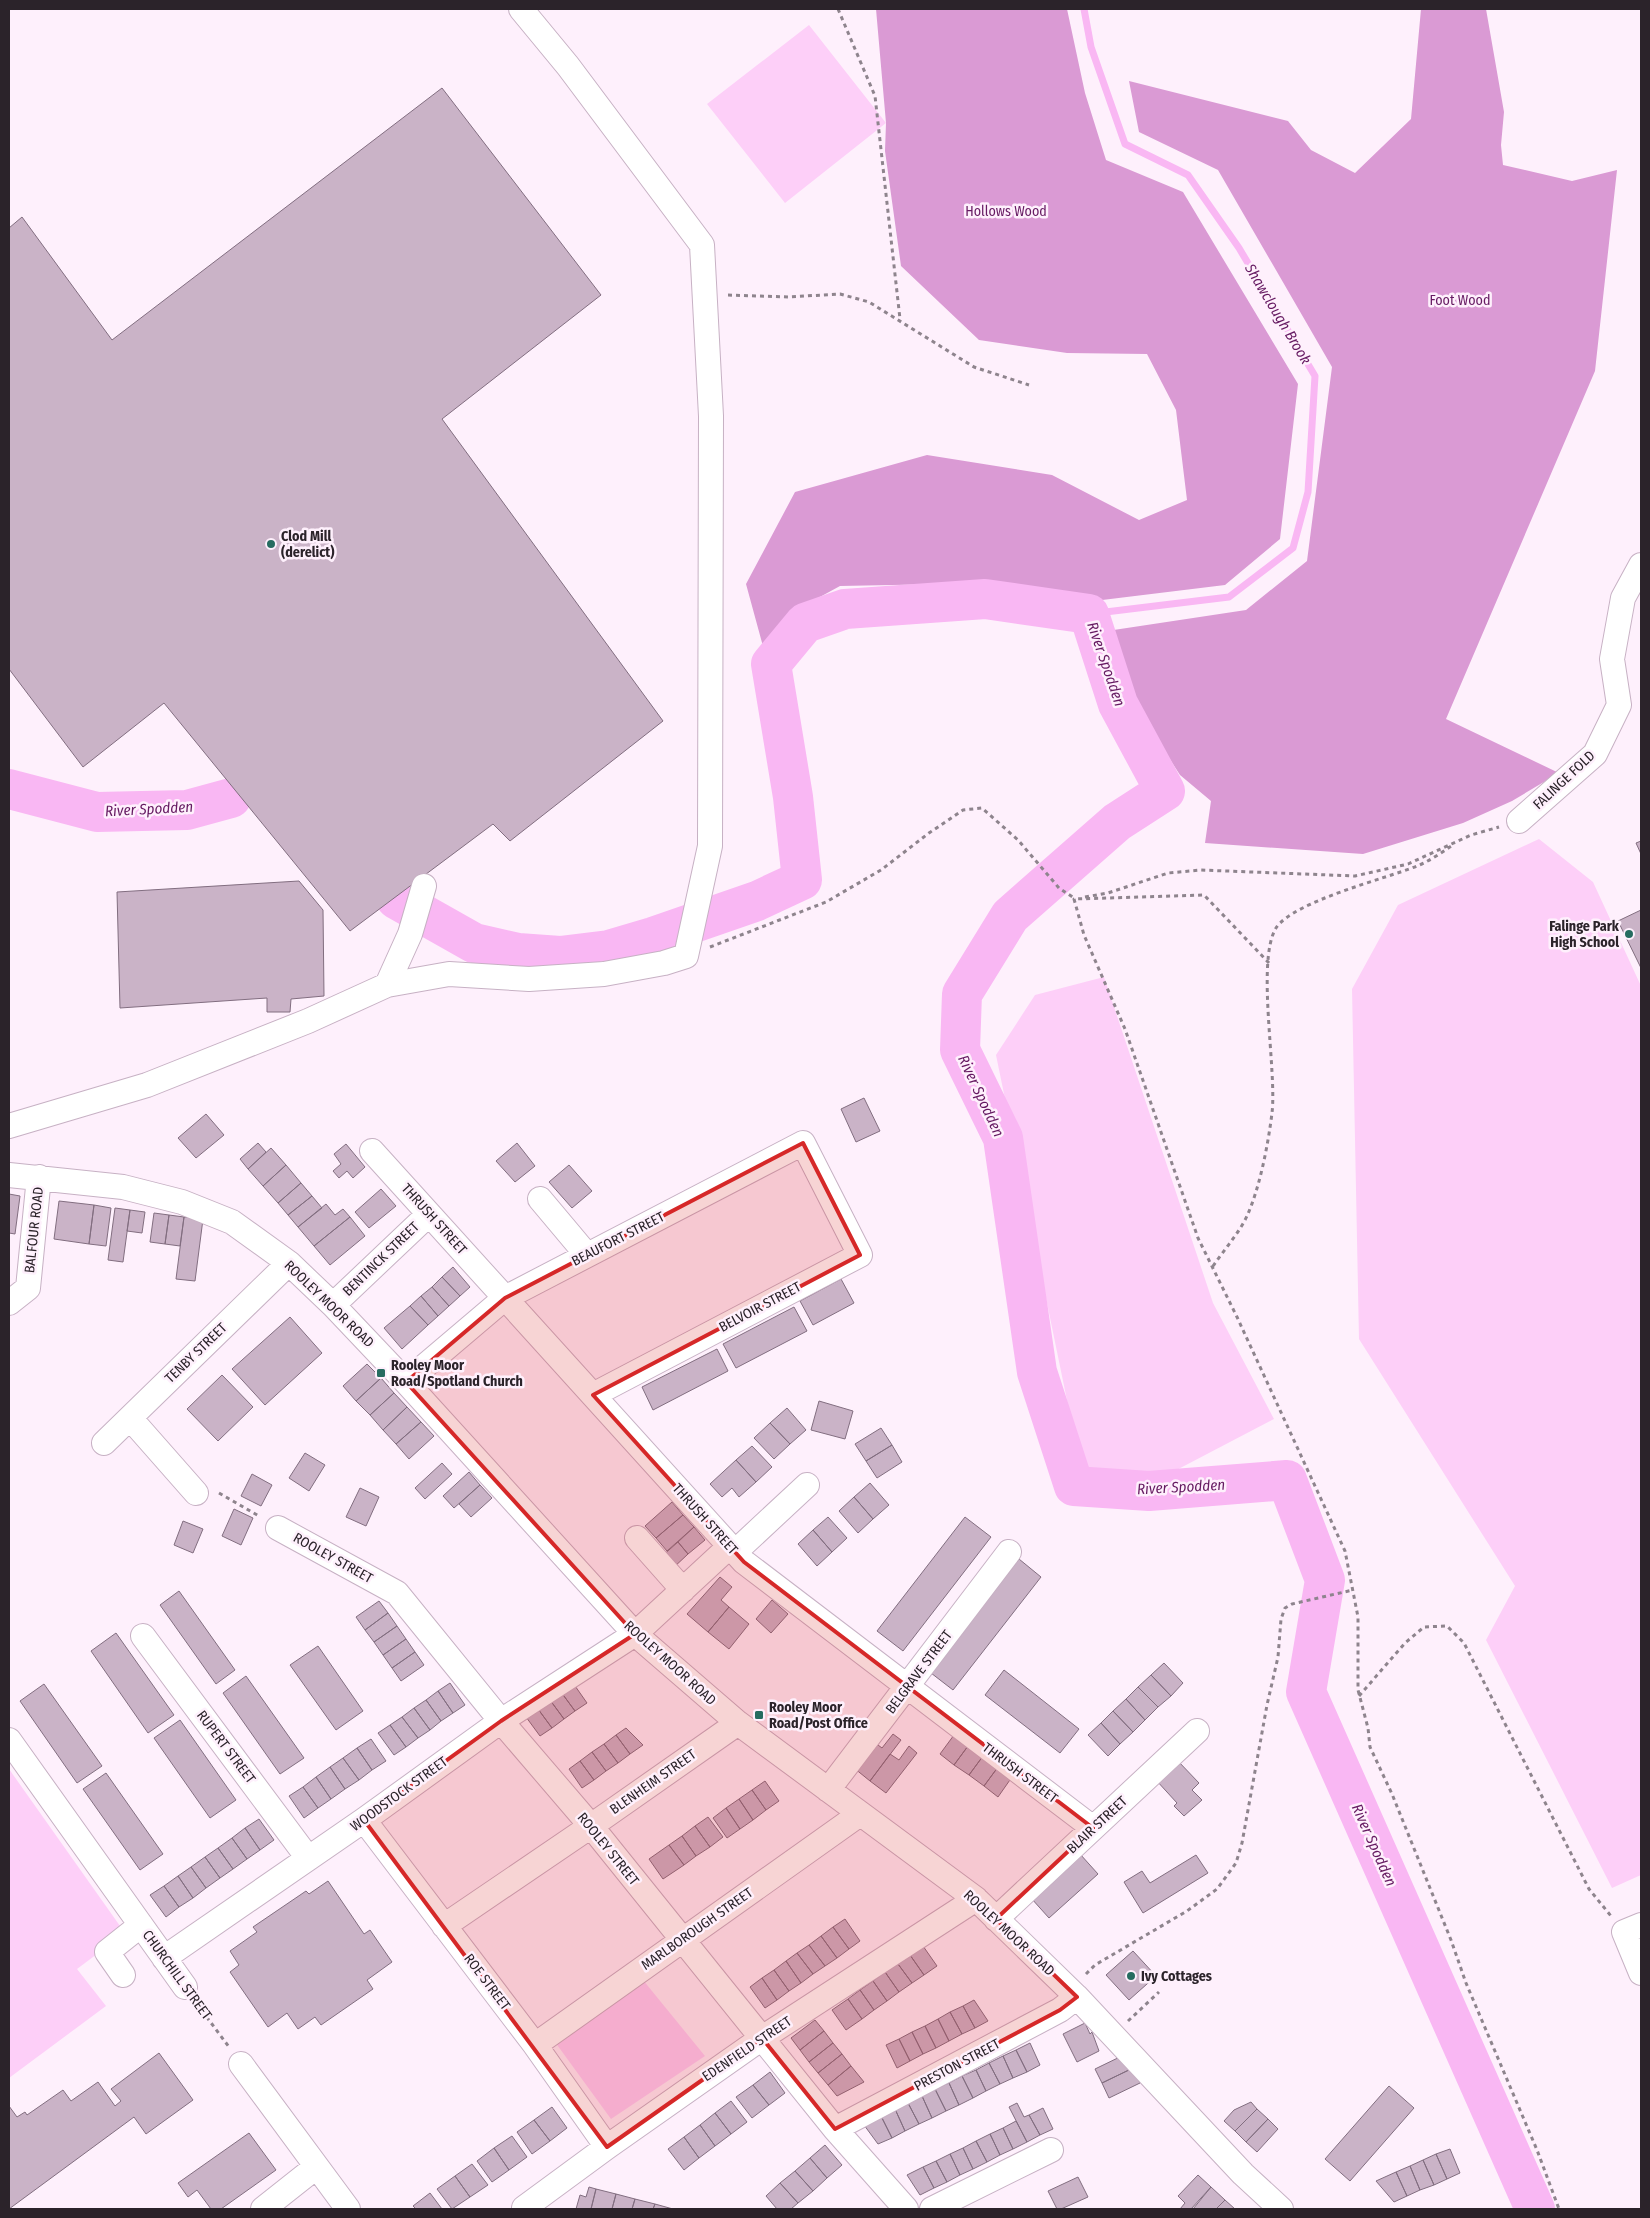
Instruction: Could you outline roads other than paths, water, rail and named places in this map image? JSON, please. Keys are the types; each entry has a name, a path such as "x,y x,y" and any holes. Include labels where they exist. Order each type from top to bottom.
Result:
{"street":[{"path":"9,1126 147,1085 308,1022 387,985 448,974 529,979 604,974 664,963 686,956 710,846 711,416 702,245 568,66 521,9"},
{"name":"FALINGE FOLD","path":"1519,821 1595,754 1620,705 1612,659 1623,598 1641,565"},
{"path":"387,985 410,934 424,886"},
{"name":"BEAUFORT STREET","path":"406,1382 505,1298 803,1143 825,1186"},
{"name":"THRUSH STREET","path":"372,1151 744,1562 1093,1828"},
{"name":"ROOLEY MOOR ROAD","path":"9,1174 123,1187 182,1202 232,1222 289,1263 333,1305 406,1382 635,1634 738,1723 976,1899 1073,1993 1243,2174 1281,2209"},
{"name":"BALFOUR ROAD","path":"9,1303 28,1288 39,1177"},
{"name":"BELVOIR STREET","path":"593,1395 860,1255 825,1186"},
{"path":"540,1199 588,1255"},
{"name":"BENTINCK STREET","path":"333,1305 429,1214"},
{"name":"TENBY STREET","path":"104,1443 289,1263"},
{"path":"130,1418 196,1493"},
{"name":"WOODSTOCK STREET","path":"164,1958 364,1820 501,1721 635,1634 683,1590 807,1485"},
{"name":"ROOLEY STREET","path":"278,1528 396,1594 591,1826 834,2129 906,2209"},
{"path":"637,1538 683,1590"},
{"name":"BELGRAVE STREET","path":"828,1790 1009,1552"},
{"name":"RUPERT STREET","path":"143,1636 308,1858"},
{"name":"BLENHEIM STREET","path":"444,1926 738,1723"},
{"name":"BLAIR STREET","path":"996,1919 1197,1731"},
{"name":"CHURCHILL STREET","path":"9,1740 185,1987"},
{"name":"MARLBOROUGH STREET","path":"535,2045 860,1814"},
{"name":"ROE STREET","path":"364,1820 535,2045 607,2147"},
{"name":"EDENFIELD STREET","path":"524,2208 762,2038 976,1899"},
{"path":"123,1975 107,1952 141,1925"},
{"path":"1632,1928 1641,1974"},
{"name":"PRESTON STREET","path":"834,2129 1060,2010 1073,1993"},
{"path":"241,2064 348,2209"},
{"path":"932,2209 1051,2150"},
{"path":"263,2209 316,2167"}],"waterway":[{"name":"Shawclough Brook","path":"1084,9 1091,47 1125,144 1188,175 1239,248 1315,376 1308,492 1293,548 1229,597 1089,614"},
{"name":"River Spodden","path":"396,899 474,943 518,953 560,956 609,950 757,901 802,880 793,797 771,664 805,623 845,609 985,599 1089,614 1118,704 1165,791 1117,822 1010,916 962,994 960,1050 1003,1138 1037,1372 1074,1486 1149,1491 1287,1480 1325,1580 1306,1692 1535,2209"},
{"name":"River Spodden","path":"9,789 97,812 187,810 231,798"}],"place":[{"name":"Clod Mill (derelict)","path":"271,544"},
{"name":"Falinge Park High School","path":"1629,934"},
{"name":"Rooley Moor Road/Spotland Church","path":"381,1373"},
{"name":"Rooley Moor Road/Post Office","path":"759,1715"},
{"name":"Ivy Cottages","path":"1131,1976"}],"park label":[{"name":"Hollows Wood","path":"1006,211"},
{"name":"Foot Wood","path":"1460,300"}]}
